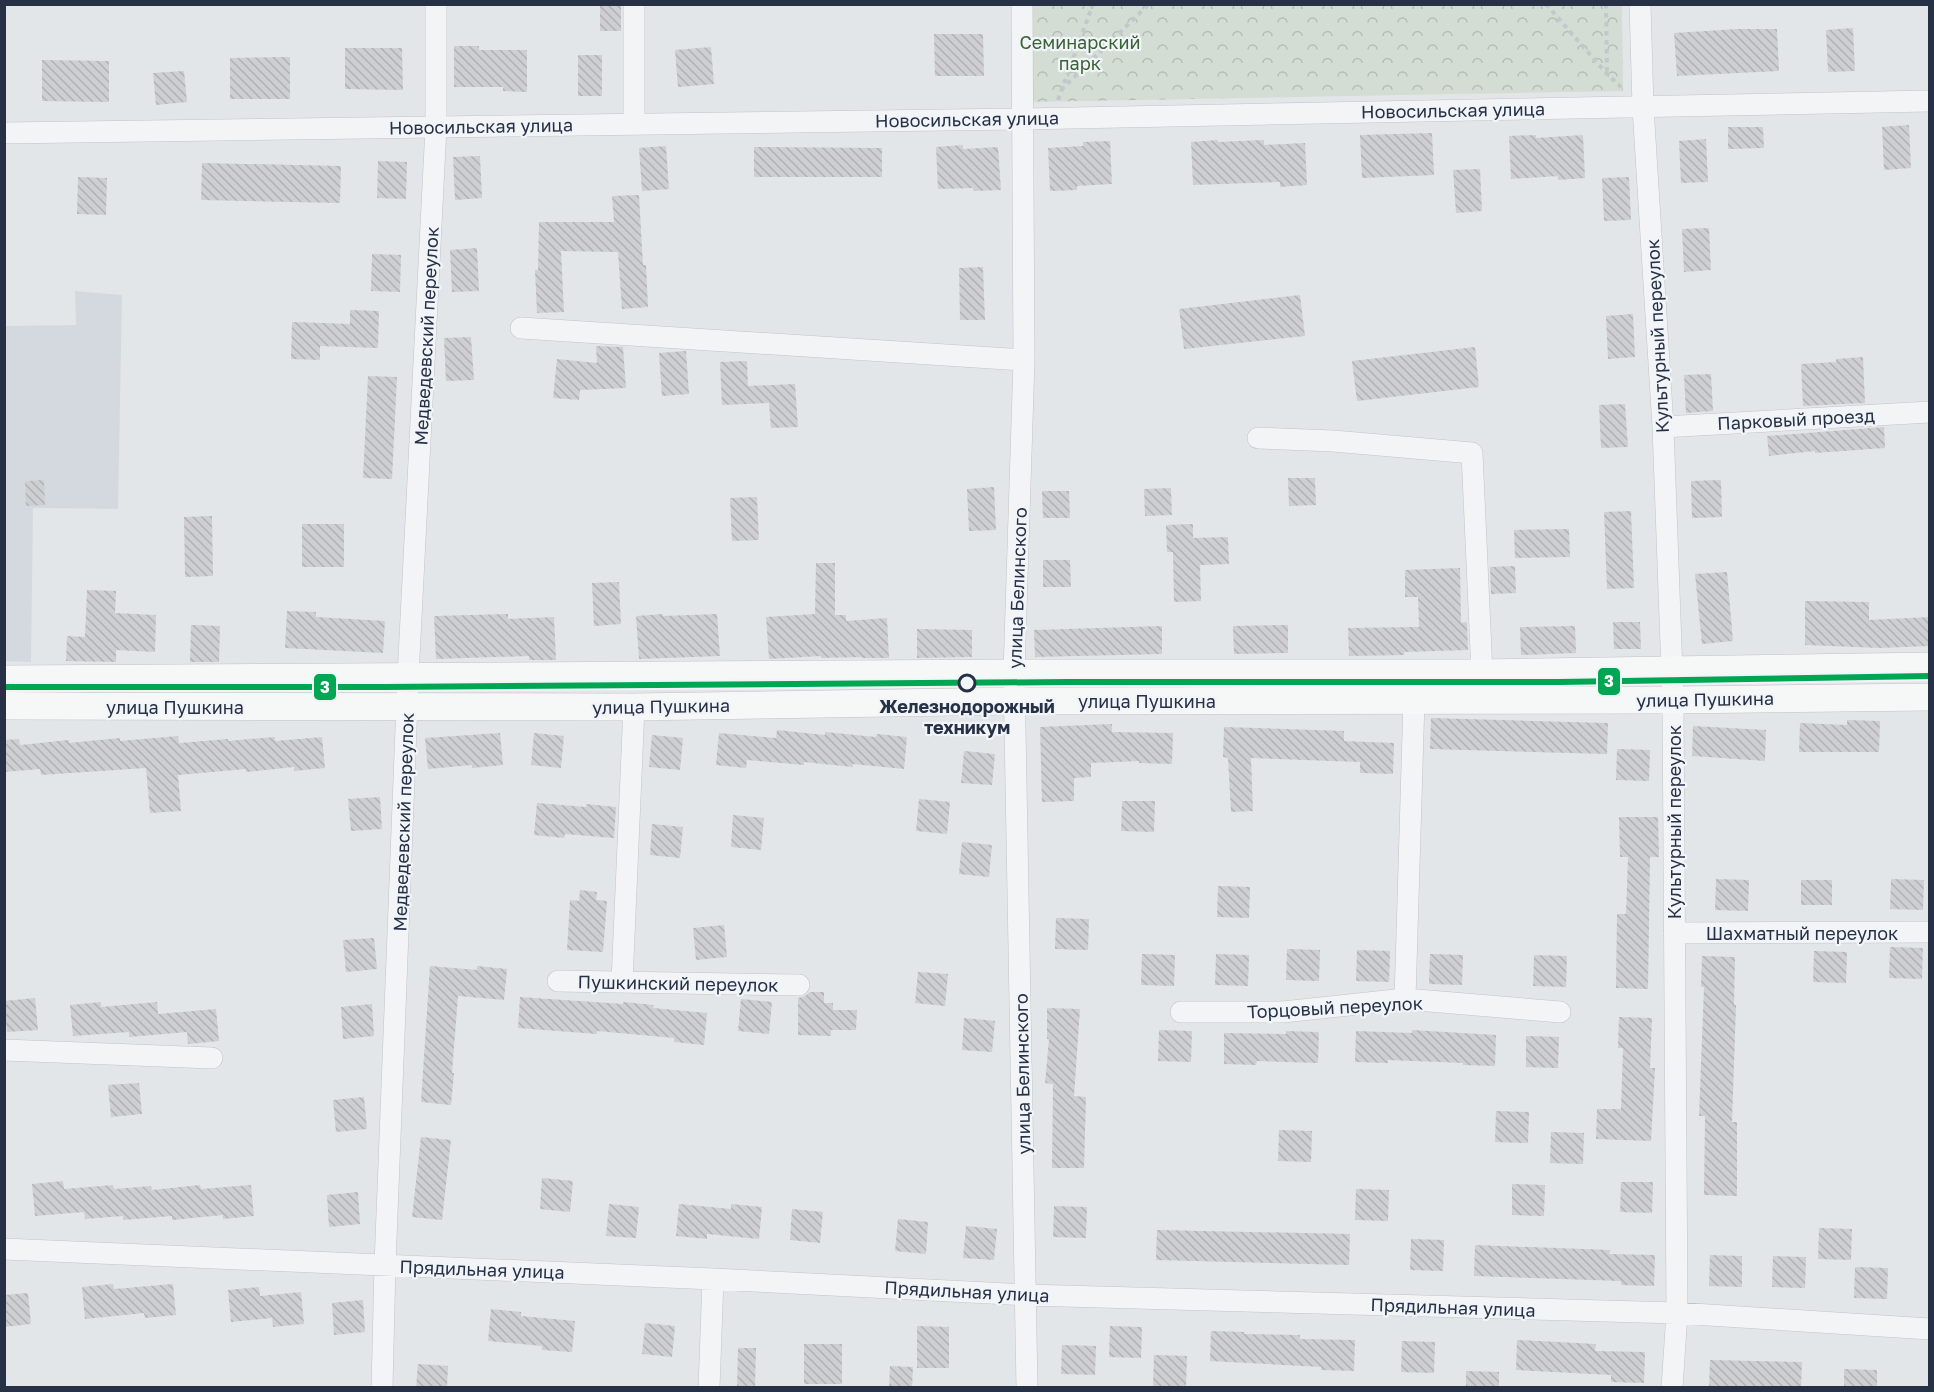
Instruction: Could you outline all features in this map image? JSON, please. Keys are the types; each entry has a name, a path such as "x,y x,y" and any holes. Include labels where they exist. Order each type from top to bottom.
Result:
{"main road":[{"name":"улица Пушкина","path":"4,679 1014,673 1482,673 1929,666"},
{"name":"улица Пушкина","path":"4,706 634,707 1015,701 1673,700 1929,697"}],"street":[{"name":"Медведевский переулок","path":"382,1388 408,677 436,127 436,4"},
{"path":"634,4 634,124"},
{"name":"улица Белинского","path":"1022,4 1024,360 1014,673 1027,1388"},
{"name":"Культурный переулок","path":"1640,4 1643,107 1663,427 1673,700 1677,1313 1672,1388"},
{"name":"Новосильская улица","path":"4,133 1023,119 1929,101"},
{"path":"521,328 1024,360"},
{"name":"Парковый проезд","path":"1663,427 1929,412"},
{"path":"1258,438 1334,441 1472,453 1482,673"},
{"path":"1405,999 1414,700"},
{"path":"622,982 634,707"},
{"name":"Шахматный переулок","path":"1674,933 1929,932"},
{"name":"Пушкинский переулок","path":"558,981 799,986"},
{"name":"Торцовый переулок","path":"1181,1012 1282,1012 1405,999 1560,1012"},
{"path":"4,1050 212,1058"},
{"name":"Прядильная улица","path":"4,1249 713,1279 1027,1295 1677,1313 1929,1329"},
{"path":"709,1388 713,1279"}],"path":[{"path":"1052,118 1093,4"},
{"path":"1061,90 1149,4"},
{"path":"1546,4 1606,74 1643,107"},
{"path":"1606,4 1606,74"}],"shaded area":[{"path":"75,291 122,295 118,509 33,508 31,662 5,661 5,326 76,325"}],"green space":[{"name":"Семинарский парк","path":"1031,5 1622,5 1623,91 1031,102"}],"building":[{"path":"600,4 621,4 621,31 600,31"},
{"path":"1853,28 1855,71 1828,72 1826,30"},
{"path":"1777,29 1779,71 1677,76 1674,33"},
{"path":"934,34 983,34 984,76 935,76"},
{"path":"454,46 479,46 479,50 527,50 527,92 503,91 503,87 454,87"},
{"path":"711,47 714,84 678,87 675,50"},
{"path":"345,48 402,48 403,90 345,89"},
{"path":"578,55 602,55 602,96 578,96"},
{"path":"290,57 290,99 230,99 230,58"},
{"path":"42,60 109,61 109,102 42,101"},
{"path":"184,71 187,102 156,105 153,73"},
{"path":"1909,125 1911,168 1884,170 1882,127"},
{"path":"1728,127 1763,127 1764,148 1728,149"},
{"path":"1432,133 1434,175 1362,178 1360,135"},
{"path":"1536,135 1536,138 1583,135 1585,178 1558,180 1558,176 1511,179 1509,136"},
{"path":"1706,139 1708,182 1681,183 1679,141"},
{"path":"1218,140 1218,142 1264,140 1264,145 1305,143 1307,185 1280,187 1280,182 1193,185 1191,142"},
{"path":"1110,141 1112,184 1077,186 1077,190 1050,191 1048,148 1083,146 1083,142"},
{"path":"963,145 963,149 998,147 1001,190 938,189 936,147"},
{"path":"666,146 669,189 642,191 639,148"},
{"path":"754,147 882,148 882,177 754,177"},
{"path":"480,156 482,198 455,200 453,157"},
{"path":"378,161 407,162 406,199 377,198"},
{"path":"202,163 341,166 340,203 201,200"},
{"path":"1480,169 1482,211 1456,213 1453,170"},
{"path":"78,177 107,178 106,215 77,214"},
{"path":"1629,177 1631,220 1604,221 1602,178"},
{"path":"639,195 648,307 622,309 618,252 561,251 564,312 537,313 535,270 538,270 539,222 614,222 612,196"},
{"path":"1709,228 1711,270 1684,272 1682,229"},
{"path":"477,248 479,291 452,292 450,250"},
{"path":"372,254 401,255 400,292 371,291"},
{"path":"983,267 985,320 960,320 959,268"},
{"path":"1300,295 1305,336 1184,349 1179,309"},
{"path":"350,310 379,311 378,348 320,346 320,360 291,359 292,322 350,324"},
{"path":"1633,314 1635,357 1608,359 1606,316"},
{"path":"471,337 474,380 446,381 444,338"},
{"path":"596,346 623,347 626,388 580,390 579,400 553,398 557,359 597,363"},
{"path":"1475,347 1479,387 1357,401 1352,361"},
{"path":"686,351 689,394 662,396 659,353"},
{"path":"1863,357 1865,403 1803,406 1801,364 1836,362 1836,359"},
{"path":"747,361 748,386 795,384 798,427 771,428 769,403 722,405 720,362"},
{"path":"1711,374 1713,411 1686,413 1684,375"},
{"path":"368,376 397,377 392,479 363,478"},
{"path":"1625,404 1628,447 1601,448 1599,405"},
{"path":"1884,427 1885,448 1815,453 1815,451 1769,456 1767,436"},
{"path":"1288,478 1315,478 1316,505 1289,506"},
{"path":"44,480 45,505 26,506 25,481"},
{"path":"1721,480 1722,517 1692,518 1691,481"},
{"path":"994,487 996,530 969,531 967,489"},
{"path":"1171,488 1172,515 1145,516 1144,489"},
{"path":"1042,491 1069,491 1070,518 1043,518"},
{"path":"757,497 759,540 732,541 730,498"},
{"path":"1631,511 1634,588 1607,589 1604,512"},
{"path":"212,516 213,576 185,577 184,517"},
{"path":"302,524 344,524 344,567 302,567"},
{"path":"1193,524 1193,538 1228,537 1229,564 1200,565 1201,601 1174,602 1173,552 1167,552 1166,525"},
{"path":"1569,529 1570,557 1515,558 1514,530"},
{"path":"1043,560 1070,560 1071,587 1043,587"},
{"path":"816,563 835,563 835,615 846,615 846,621 887,618 889,658 821,658 821,656 769,659 766,617 815,614"},
{"path":"1515,566 1516,593 1491,594 1490,567"},
{"path":"1460,568 1461,623 1467,622 1468,650 1349,656 1348,628 1419,627 1418,597 1405,597 1405,570"},
{"path":"1727,572 1733,641 1702,644 1695,574"},
{"path":"619,582 621,624 594,626 592,583"},
{"path":"87,590 116,591 115,613 156,615 155,652 116,650 116,662 66,661 67,636 85,637"},
{"path":"1805,601 1869,602 1869,620 1929,617 1929,646 1880,648 1805,645"},
{"path":"287,611 316,612 316,617 385,621 383,653 285,648"},
{"path":"508,614 508,619 554,617 556,660 529,660 529,656 436,659 434,616"},
{"path":"663,614 663,616 717,614 720,656 639,659 636,616"},
{"path":"1613,622 1640,622 1641,649 1614,649"},
{"path":"191,625 220,626 219,662 190,662"},
{"path":"1288,625 1288,653 1234,654 1233,626"},
{"path":"1162,626 1162,654 1035,657 1034,630"},
{"path":"1575,626 1576,653 1521,655 1520,627"},
{"path":"917,629 972,630 972,657 917,658"},
{"path":"1431,718 1608,723 1607,754 1430,749"},
{"path":"1847,720 1880,721 1879,752 1799,752 1800,723 1847,725"},
{"path":"1112,724 1112,732 1173,733 1172,764 1139,763 1139,761 1091,763 1091,777 1074,778 1074,801 1042,802 1040,727"},
{"path":"1693,726 1766,730 1765,761 1692,756"},
{"path":"1224,727 1344,731 1344,741 1394,743 1393,774 1360,773 1360,762 1251,758 1253,811 1231,812 1228,758 1223,757"},
{"path":"777,730 825,735 825,732 876,737 877,734 907,737 904,769 853,764 853,767 747,760 746,768 716,765 719,733 776,738"},
{"path":"500,733 503,765 428,769 425,738"},
{"path":"534,733 564,736 561,768 531,765"},
{"path":"652,735 683,738 680,770 649,767"},
{"path":"178,736 179,743 275,737 275,741 322,737 325,768 294,771 294,767 246,772 246,769 178,775 181,811 150,813 146,768 41,775 40,769 4,772 4,740 19,739 20,745 69,740 69,743"},
{"path":"1617,749 1650,750 1649,781 1616,780"},
{"path":"964,751 995,754 992,785 961,783"},
{"path":"380,797 382,829 351,831 348,799"},
{"path":"919,799 950,802 947,834 916,831"},
{"path":"1122,801 1155,801 1154,832 1121,831"},
{"path":"537,803 616,807 614,838 565,834 564,838 534,835"},
{"path":"733,815 764,818 761,850 731,847"},
{"path":"1619,817 1658,817 1659,857 1650,857 1648,989 1616,988 1617,914 1626,914 1628,857 1620,857"},
{"path":"652,824 683,827 680,858 650,855"},
{"path":"962,842 992,845 989,877 959,874"},
{"path":"1716,879 1749,880 1748,911 1715,910"},
{"path":"1891,879 1924,880 1923,910 1890,909"},
{"path":"1801,880 1832,880 1832,905 1801,905"},
{"path":"1218,886 1250,887 1249,918 1217,917"},
{"path":"580,890 597,892 596,900 607,901 603,952 567,950 570,900 579,901"},
{"path":"1056,918 1089,919 1088,950 1055,949"},
{"path":"724,925 727,957 696,960 693,928"},
{"path":"374,938 377,969 346,972 343,940"},
{"path":"1890,947 1923,948 1922,979 1889,978"},
{"path":"1287,949 1320,950 1319,981 1286,980"},
{"path":"1357,950 1390,951 1389,982 1356,981"},
{"path":"1814,951 1847,952 1846,983 1813,982"},
{"path":"1142,954 1175,955 1174,986 1141,985"},
{"path":"1216,954 1249,955 1248,986 1215,985"},
{"path":"1430,954 1463,955 1462,985 1429,984"},
{"path":"1534,955 1567,956 1566,987 1533,986"},
{"path":"1702,956 1735,957 1734,1005 1736,1005 1732,1122 1737,1122 1737,1196 1704,1195 1705,1116 1699,1116 1704,987 1701,987"},
{"path":"430,966 477,970 477,966 507,969 504,1000 458,996 451,1105 421,1102"},
{"path":"918,972 948,974 945,1006 915,1003"},
{"path":"810,992 824,992 824,1003 833,1003 833,1010 857,1010 856,1030 831,1030 831,1036 798,1035 798,998"},
{"path":"520,997 623,1004 623,1002 654,1005 653,1008 707,1013 704,1045 674,1042 674,1038 597,1031 597,1034 518,1028"},
{"path":"35,998 38,1030 7,1032 4,1001"},
{"path":"741,999 772,1002 769,1034 738,1031"},
{"path":"101,1002 101,1007 157,1002 158,1014 216,1009 219,1041 188,1044 187,1032 129,1037 129,1032 73,1036 70,1005"},
{"path":"372,1004 374,1036 343,1039 341,1007"},
{"path":"1047,1008 1080,1009 1074,1096 1086,1097 1084,1168 1052,1168 1053,1084 1045,1083 1049,1039 1047,1039"},
{"path":"1619,1017 1652,1018 1650,1068 1655,1068 1651,1141 1596,1139 1597,1109 1621,1109 1623,1048 1618,1048"},
{"path":"964,1018 995,1021 992,1052 962,1050"},
{"path":"1159,1030 1192,1031 1191,1062 1158,1061"},
{"path":"1412,1030 1496,1035 1495,1066 1388,1060 1388,1063 1355,1062 1356,1031 1412,1033"},
{"path":"1286,1031 1319,1032 1318,1063 1257,1061 1256,1065 1224,1064 1224,1033 1286,1034"},
{"path":"1526,1036 1559,1037 1558,1068 1526,1067"},
{"path":"139,1083 142,1114 111,1117 108,1085"},
{"path":"364,1097 367,1129 336,1132 333,1100"},
{"path":"1496,1111 1529,1112 1528,1143 1495,1142"},
{"path":"1279,1130 1312,1131 1311,1162 1278,1161"},
{"path":"1551,1132 1584,1133 1583,1164 1550,1163"},
{"path":"421,1137 451,1140 442,1220 412,1217"},
{"path":"542,1178 573,1181 570,1212 540,1209"},
{"path":"63,1181 64,1189 113,1185 114,1189 151,1186 152,1190 200,1185 201,1189 251,1185 254,1216 223,1219 223,1215 172,1220 172,1216 123,1220 123,1216 85,1219 84,1212 35,1216 32,1184"},
{"path":"1621,1182 1653,1182 1652,1213 1620,1212"},
{"path":"1512,1184 1545,1185 1544,1216 1512,1215"},
{"path":"1356,1189 1389,1190 1388,1221 1355,1220"},
{"path":"358,1192 360,1224 329,1227 327,1195"},
{"path":"609,1204 639,1207 636,1238 606,1236"},
{"path":"679,1204 731,1209 731,1204 762,1207 759,1239 707,1234 707,1239 676,1236"},
{"path":"1054,1206 1087,1207 1086,1238 1053,1237"},
{"path":"792,1209 823,1212 820,1243 790,1240"},
{"path":"898,1219 928,1222 926,1254 895,1251"},
{"path":"966,1226 997,1229 994,1260 963,1258"},
{"path":"1819,1228 1852,1229 1851,1260 1818,1259"},
{"path":"1157,1230 1350,1234 1349,1265 1156,1260"},
{"path":"1411,1239 1444,1240 1443,1271 1410,1270"},
{"path":"1475,1245 1610,1250 1609,1254 1655,1255 1654,1286 1621,1285 1621,1281 1474,1276"},
{"path":"1710,1255 1742,1256 1742,1287 1709,1286"},
{"path":"1773,1256 1806,1257 1805,1288 1772,1287"},
{"path":"1855,1267 1888,1268 1887,1299 1854,1298"},
{"path":"113,1284 114,1289 173,1284 176,1315 145,1318 144,1313 85,1319 82,1287"},
{"path":"259,1287 260,1296 301,1292 304,1324 273,1327 272,1318 231,1322 228,1290"},
{"path":"28,1293 31,1324 4,1327 4,1295"},
{"path":"363,1300 365,1332 334,1335 332,1303"},
{"path":"491,1309 521,1312 521,1316 575,1321 572,1352 542,1350 542,1346 488,1341"},
{"path":"645,1323 675,1326 672,1357 642,1354"},
{"path":"917,1326 949,1327 949,1368 917,1368"},
{"path":"1110,1326 1142,1327 1141,1358 1109,1357"},
{"path":"1211,1331 1300,1335 1300,1339 1355,1340 1354,1371 1210,1361"},
{"path":"1517,1340 1596,1344 1595,1351 1645,1352 1644,1383 1611,1382 1611,1375 1516,1370"},
{"path":"1402,1341 1435,1342 1434,1373 1401,1372"},
{"path":"804,1344 842,1344 842,1384 804,1384"},
{"path":"1062,1345 1096,1346 1095,1375 1061,1374"},
{"path":"738,1348 756,1348 755,1388 737,1388"},
{"path":"1154,1355 1187,1356 1186,1387 1153,1386"},
{"path":"1710,1360 1802,1362 1801,1388 1709,1388"},
{"path":"418,1364 448,1366 447,1388 416,1388"},
{"path":"890,1366 913,1367 912,1388 889,1388"},
{"path":"1844,1369 1877,1370 1877,1388 1844,1388"},
{"path":"1466,1371 1499,1372 1499,1388 1466,1388"}],"transit line":[{"name":"3","path":"4,687 1559,682 1930,676"}],"place":[{"name":"Железнодорожный техникум","path":"967,683"}]}
